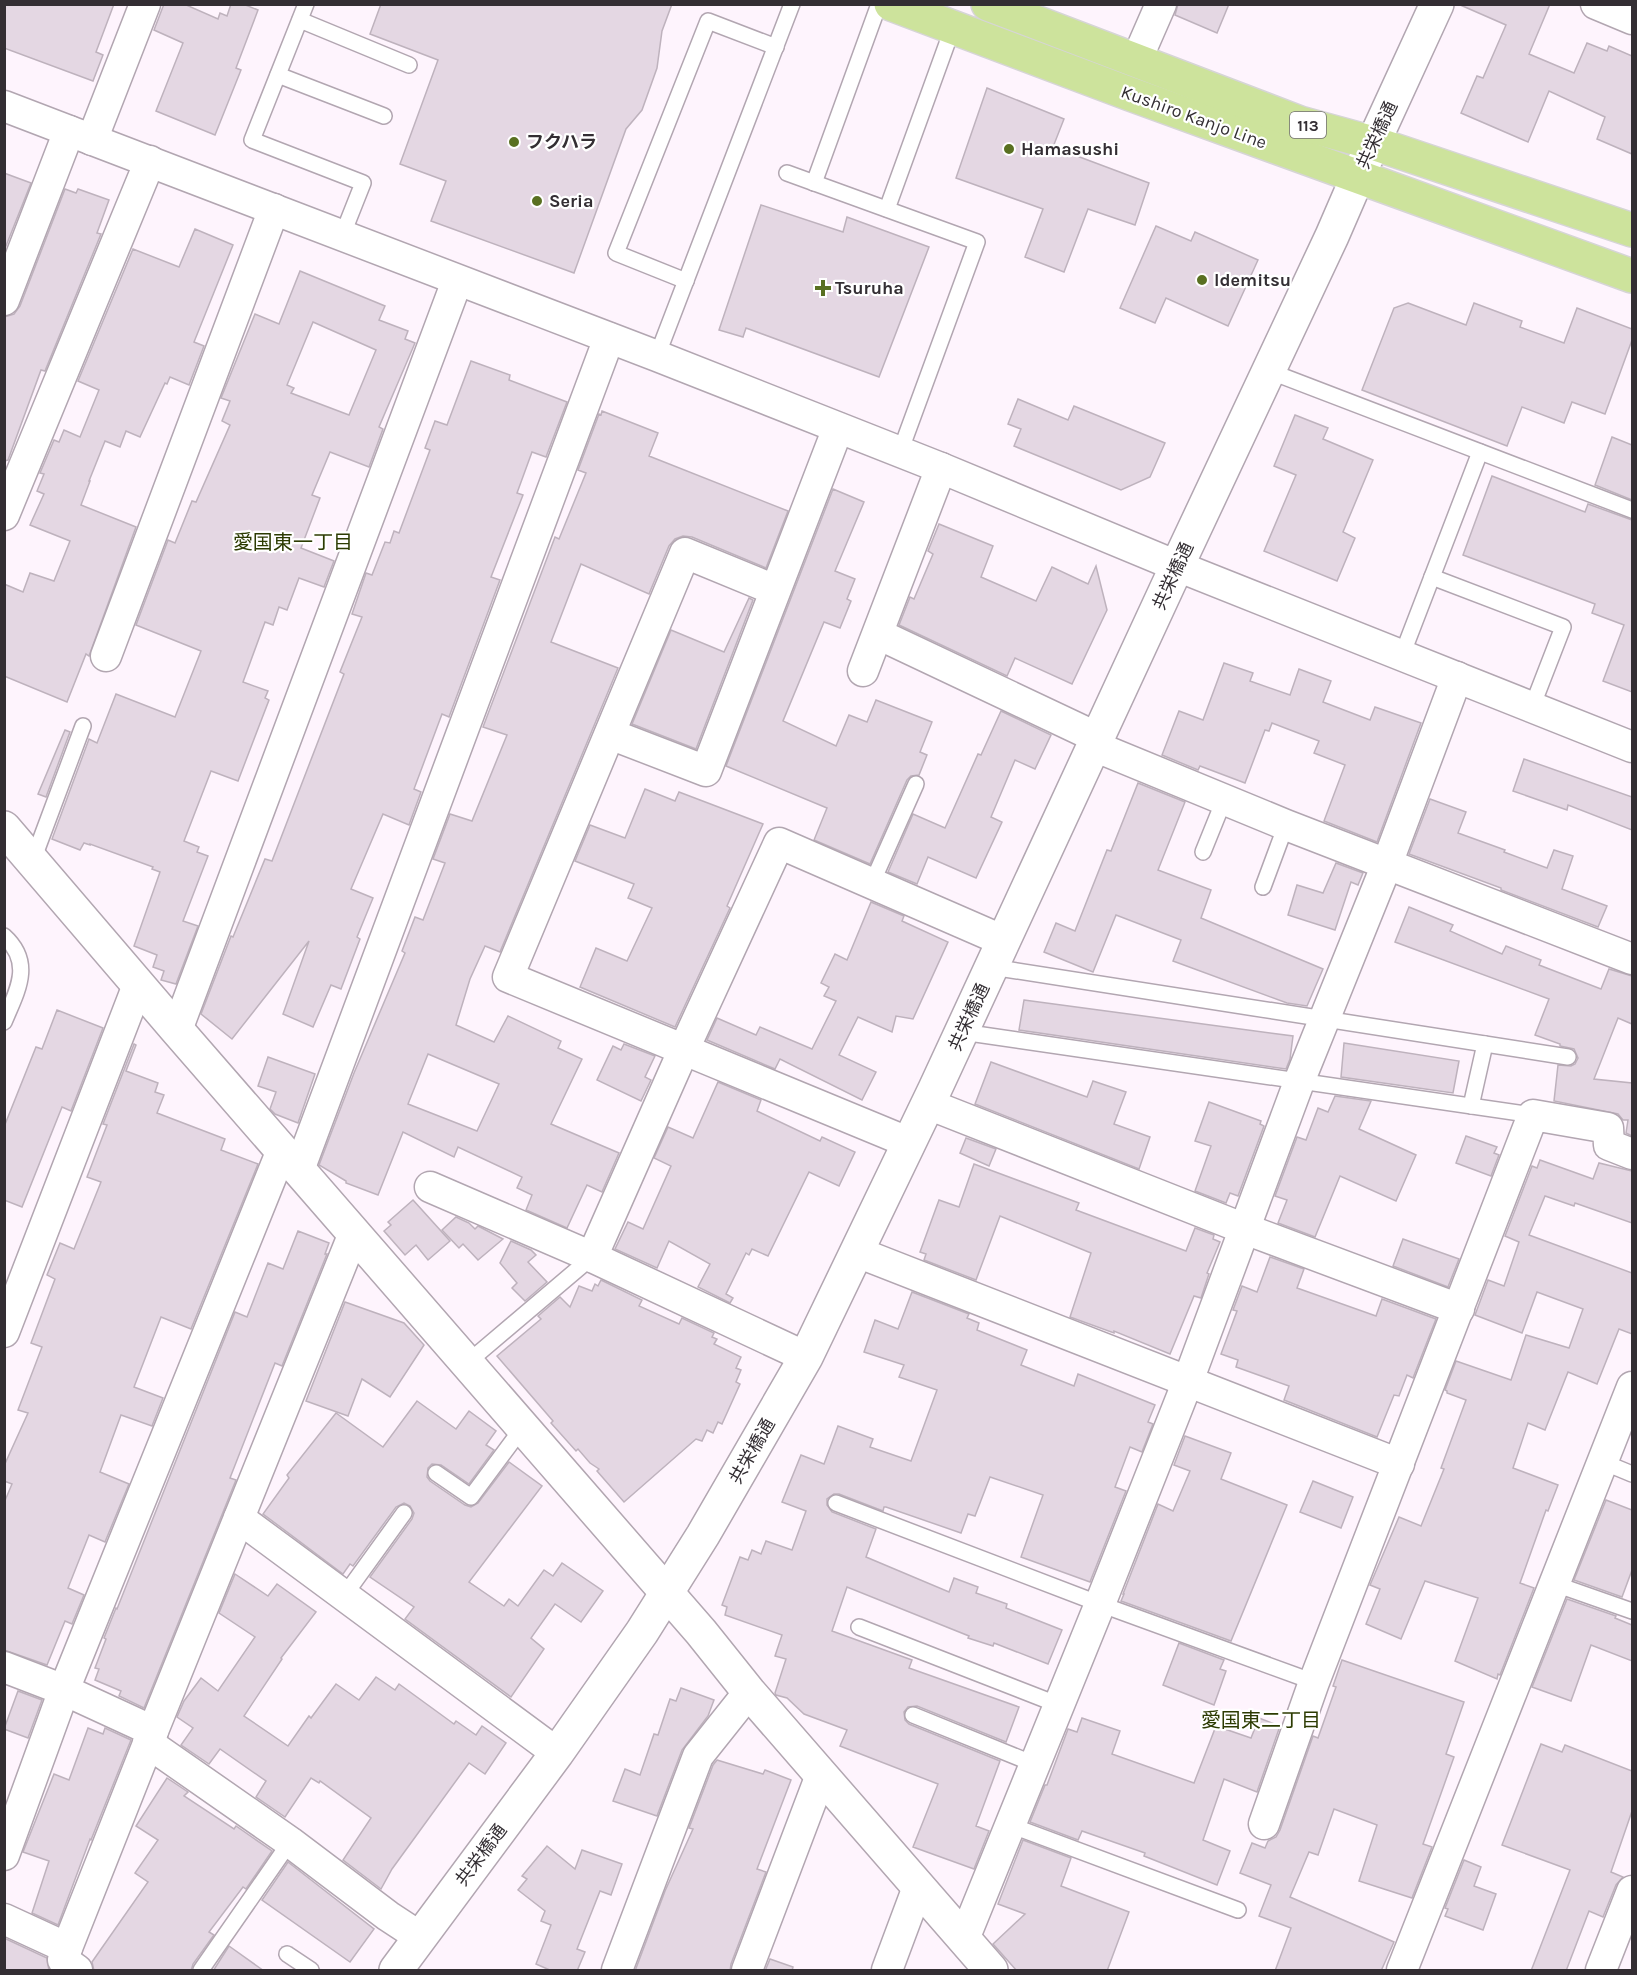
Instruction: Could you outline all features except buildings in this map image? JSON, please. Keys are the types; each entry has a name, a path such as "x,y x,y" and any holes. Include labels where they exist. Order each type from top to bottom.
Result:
{"main road":[{"name":"Kushiro Kanjo Line","path":"891,4 1632,276"},
{"name":"Kushiro Kanjo Line","path":"988,4 1300,123 1373,143 1632,230"}],"street":[{"path":"4,300 145,4"},
{"path":"1137,59 1161,4"},
{"name":"共栄橋通","path":"402,1969 420,1937 642,1632 703,1535 806,1357 962,1032 1332,236 1437,4"},
{"path":"1596,4 1632,19"},
{"path":"4,106 657,356 1632,747"},
{"path":"4,515 150,161"},
{"path":"106,656 274,209"},
{"path":"177,1030 457,281"},
{"path":"4,1855 64,1690 291,1160 609,338"},
{"path":"610,734 706,771 838,428"},
{"path":"863,671 941,468"},
{"path":"775,590 685,553 508,976 910,1143"},
{"path":"878,634 1096,742 1224,800 1632,959"},
{"path":"964,1939 1188,1381 1299,1082 1387,864 1457,677"},
{"path":"4,828 701,1632 749,1692 991,1971"},
{"path":"592,1257 779,843 872,884 998,954"},
{"path":"4,1332 138,985"},
{"path":"928,1104 1245,1229 1459,1309"},
{"path":"1264,1824 1314,1682 1533,1115 1608,1128 1609,1145 1632,1154"},
{"path":"430,1187 592,1257 806,1357"},
{"path":"4,1919 66,1962 150,1737 354,1233"},
{"path":"857,1252 1399,1464"},
{"path":"1402,1971 1632,1387"},
{"path":"239,1518 556,1753"},
{"path":"4,1667 64,1690 150,1737 388,1916 420,1937"},
{"path":"617,1971 698,1756 749,1692"},
{"path":"747,1971 821,1775"},
{"path":"887,1971 918,1887"},
{"path":"1601,1971 1632,1891"}],"lane":[{"path":"306,4 252,140 363,183 342,236"},
{"path":"657,356 792,4"},
{"path":"814,183 879,4"},
{"path":"300,20 409,65"},
{"path":"686,280 616,253 708,21 776,47"},
{"path":"886,209 953,27"},
{"path":"278,75 384,116"},
{"path":"787,173 977,242 900,452"},
{"path":"1269,371 1632,510"},
{"path":"1402,655 1480,452"},
{"path":"1432,576 1563,627 1532,707"},
{"path":"33,860 83,726"},
{"path":"872,884 916,784"},
{"path":"1203,852 1224,800"},
{"path":"1263,887 1286,825"},
{"path":"4,936 13,944 22,963 12,985 4,1022"},
{"path":"998,954 1324,1020 1568,1057"},
{"path":"962,1032 1533,1115"},
{"path":"1471,1106 1485,1044"},
{"path":"466,1363 592,1257"},
{"path":"436,1473 471,1497 523,1428"},
{"path":"1603,1462 1632,1474"},
{"path":"836,1503 1100,1604 1314,1682"},
{"path":"344,1596 404,1513"},
{"path":"1555,1584 1632,1611"},
{"path":"859,1627 1059,1705"},
{"path":"913,1715 1034,1764"},
{"path":"1010,1825 1238,1910"},
{"path":"201,1971 290,1842"},
{"path":"287,1954 311,1971"}],"place":[{"name":"フクハラ","path":"514,142"},
{"name":"Hamasushi","path":"1009,149"},
{"name":"Seria","path":"537,201"},
{"name":"Idemitsu","path":"1202,280"},
{"name":"Tsuruha","path":"823,288"}],"district":[{"name":"愛国東一丁目","path":"293,542"},
{"name":"愛国東二丁目","path":"1261,1720"}]}
